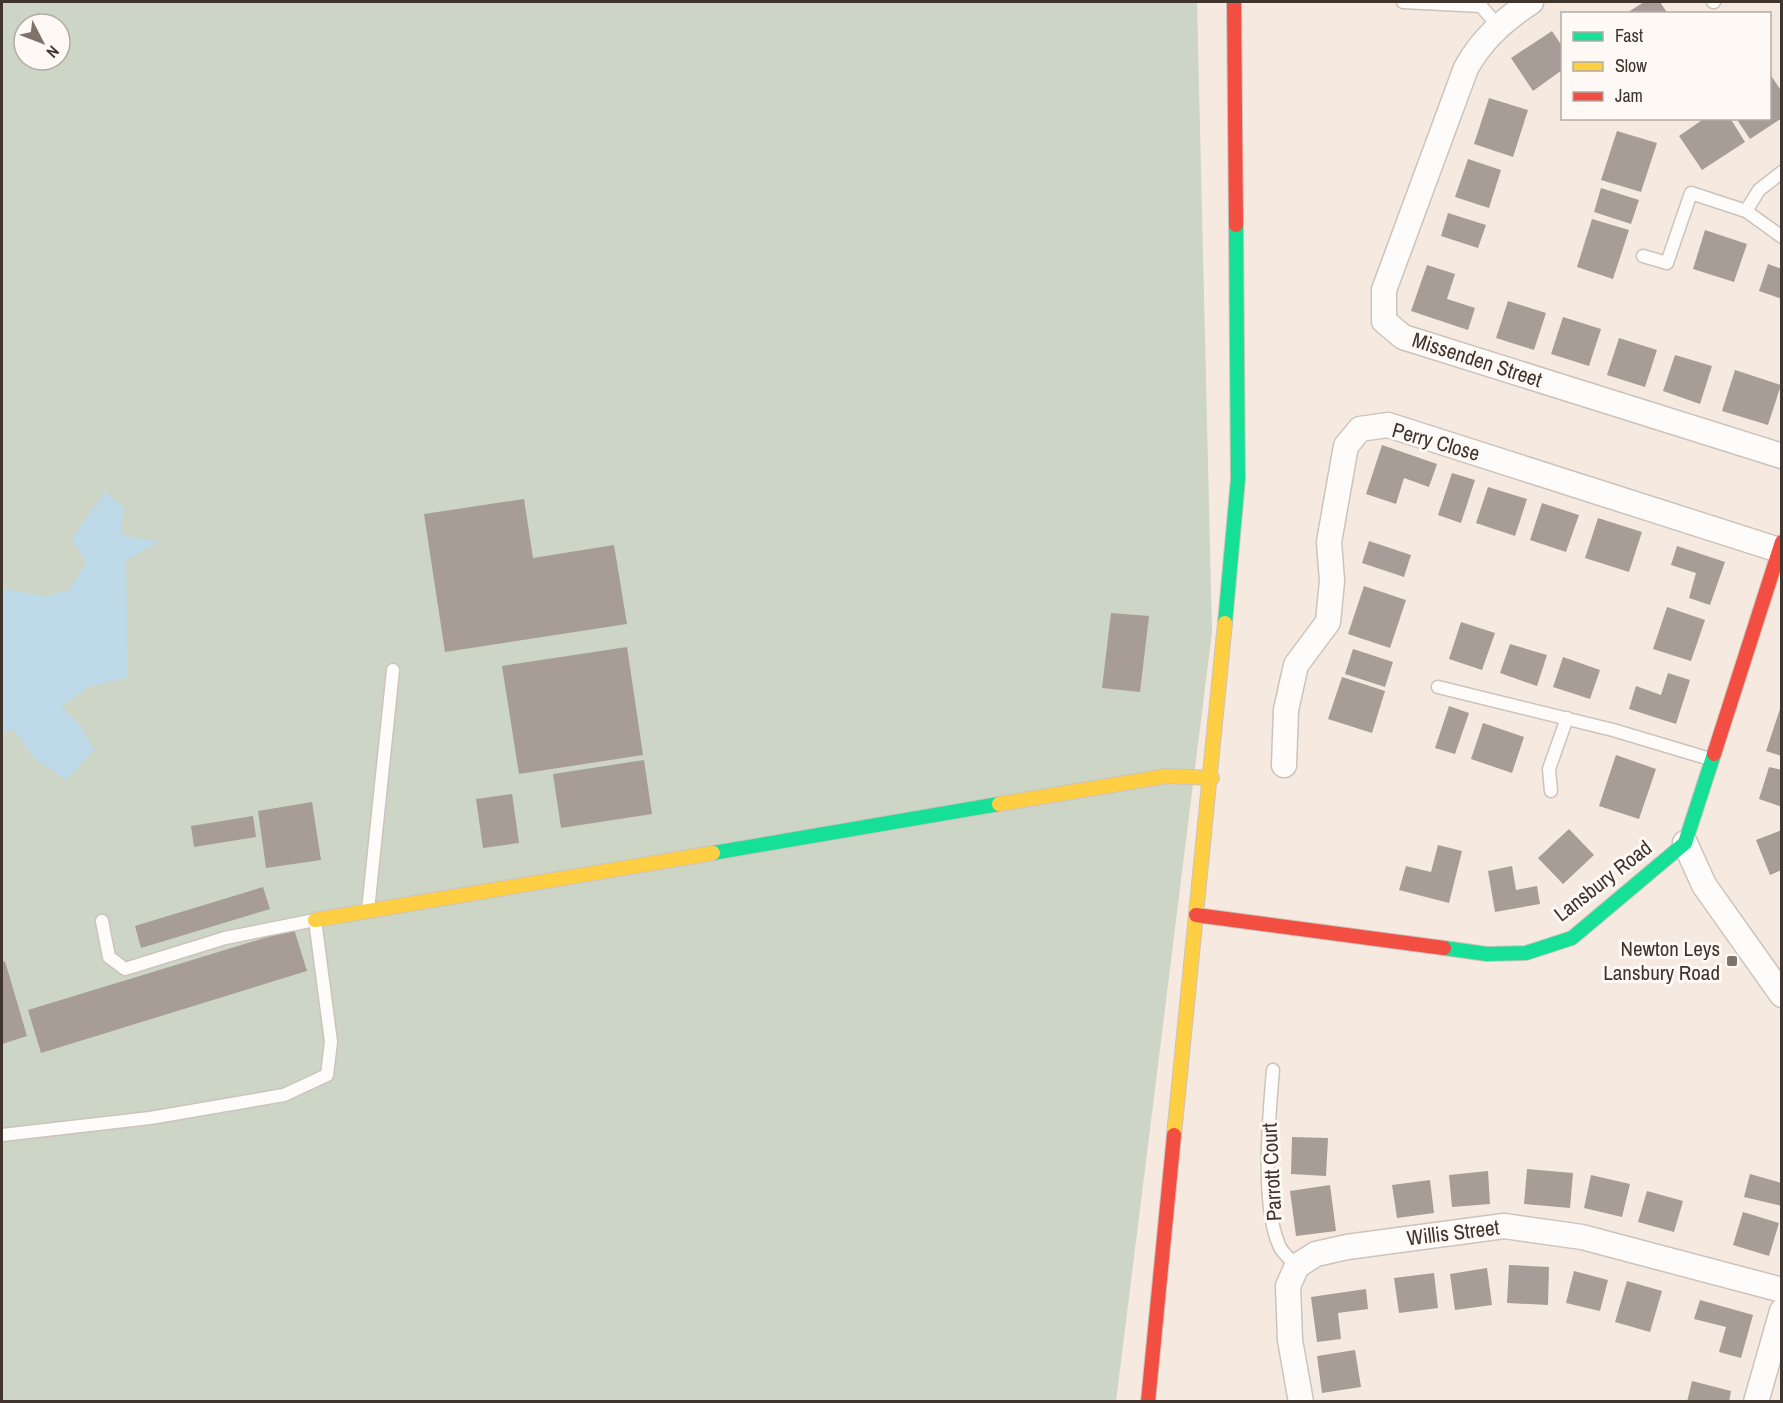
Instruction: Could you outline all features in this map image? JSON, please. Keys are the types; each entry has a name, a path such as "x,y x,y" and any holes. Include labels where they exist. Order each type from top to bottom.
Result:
{"street":[{"path":"1148,1401 1196,915 1212,778 1238,479 1234,2"},
{"name":"Missenden Street","path":"1531,2 1498,26 1476,50 1466,68 1384,290 1384,321 1403,337 1782,456"},
{"name":"Perry Close","path":"1284,765 1286,710 1296,665 1328,622 1332,581 1329,542 1346,446 1360,429 1388,425 1780,546"},
{"name":"Lansbury Road","path":"1196,915 1486,954 1526,953 1572,938 1685,843 1780,546"},
{"path":"315,920 1167,776 1212,778"},
{"path":"1685,843 1704,885 1782,995"},
{"name":"Willis Street","path":"1297,1266 1316,1254 1347,1247 1504,1226 1582,1237 1782,1290"},
{"path":"1297,1266 1288,1286 1290,1340 1301,1401"},
{"path":"1756,1401 1782,1311"}],"lane":[{"path":"1403,2 1481,6 1498,26"},
{"path":"1746,211 1759,190 1782,172"},
{"path":"1642,256 1667,263 1691,193 1746,211 1782,237"},
{"path":"368,911 393,670"},
{"path":"1438,687 1567,718 1711,759"},
{"path":"1551,791 1549,769 1567,718"},
{"path":"2,1135 150,1118 284,1095 327,1075 331,1042 315,920 225,938 125,969 109,957 102,921"},
{"name":"Parrott Court","path":"1273,1070 1267,1137 1272,1216 1279,1246 1297,1266"}],"green space":[{"path":"2,2 1197,2 1212,632 1116,1401 2,1402"}],"water":[{"path":"105,492 124,506 121,535 160,542 126,560 128,677 88,687 61,707 80,725 94,750 66,780 34,758 13,729 2,735 2,588 44,596 69,590 86,563 72,538"}],"building":[{"path":"1644,2 1660,2 1667,12 1628,12"},
{"path":"1552,31 1561,44 1561,71 1533,91 1511,58"},
{"path":"1771,76 1782,92 1782,118 1750,139 1737,120 1771,120"},
{"path":"1489,98 1528,110 1513,157 1474,144"},
{"path":"1702,120 1731,120 1745,142 1702,170 1679,136"},
{"path":"1617,131 1657,143 1641,192 1601,180"},
{"path":"1468,159 1501,170 1489,208 1455,197"},
{"path":"1601,188 1639,200 1631,224 1594,212"},
{"path":"1448,213 1486,225 1478,248 1441,236"},
{"path":"1592,219 1629,230 1613,279 1577,267"},
{"path":"1705,230 1747,244 1734,282 1693,269"},
{"path":"1768,264 1782,269 1782,299 1759,291"},
{"path":"1427,265 1455,274 1447,299 1475,308 1468,330 1411,311"},
{"path":"1508,301 1546,313 1534,350 1496,338"},
{"path":"1563,317 1601,329 1589,366 1551,354"},
{"path":"1619,338 1657,350 1645,387 1607,375"},
{"path":"1675,355 1712,366 1700,404 1663,391"},
{"path":"1735,370 1781,385 1768,425 1722,411"},
{"path":"1382,445 1437,464 1429,487 1404,478 1396,504 1366,494"},
{"path":"1452,473 1475,480 1461,523 1438,515"},
{"path":"1488,487 1527,499 1515,536 1476,523"},
{"path":"524,499 533,558 614,545 627,624 445,652 424,514"},
{"path":"1542,503 1579,515 1566,552 1530,540"},
{"path":"1598,518 1642,532 1629,572 1585,558"},
{"path":"1369,541 1411,555 1404,577 1362,563"},
{"path":"1677,546 1725,562 1710,605 1689,598 1696,573 1671,565"},
{"path":"1364,586 1406,600 1390,648 1348,634"},
{"path":"1667,607 1705,620 1691,661 1653,649"},
{"path":"1111,613 1149,616 1140,692 1102,688"},
{"path":"1461,622 1495,633 1482,670 1449,659"},
{"path":"1510,644 1547,655 1537,686 1500,673"},
{"path":"627,647 643,755 519,774 502,666"},
{"path":"1353,649 1393,662 1385,687 1345,674"},
{"path":"1563,657 1600,670 1590,699 1553,687"},
{"path":"1668,673 1690,680 1676,724 1629,709 1636,686 1661,695"},
{"path":"1342,677 1385,691 1372,733 1328,719"},
{"path":"1449,706 1469,713 1455,754 1435,748"},
{"path":"1782,706 1782,756 1766,751"},
{"path":"1483,723 1524,737 1512,773 1471,759"},
{"path":"1616,755 1656,769 1639,819 1599,806"},
{"path":"644,760 652,814 561,828 553,774"},
{"path":"1769,767 1782,770 1782,807 1759,799"},
{"path":"512,794 519,843 483,848 476,799"},
{"path":"312,802 321,860 266,868 258,811"},
{"path":"253,816 256,837 194,847 191,826"},
{"path":"1569,829 1594,855 1563,884 1538,858"},
{"path":"1782,830 1782,870 1770,875 1756,840"},
{"path":"1438,845 1462,851 1449,903 1399,890 1406,866 1431,872"},
{"path":"1512,866 1516,890 1537,886 1540,904 1495,912 1488,871"},
{"path":"263,887 270,909 141,948 135,926"},
{"path":"294,929 307,971 41,1053 28,1010"},
{"path":"5,961 27,1036 2,1044 2,962"},
{"path":"1292,1137 1328,1138 1326,1176 1291,1174"},
{"path":"1527,1169 1573,1173 1570,1208 1524,1204"},
{"path":"1488,1171 1490,1204 1452,1207 1449,1175"},
{"path":"1750,1174 1782,1183 1782,1206 1744,1197"},
{"path":"1591,1175 1630,1184 1622,1217 1584,1208"},
{"path":"1430,1180 1434,1213 1397,1218 1392,1185"},
{"path":"1330,1185 1336,1231 1296,1236 1290,1191"},
{"path":"1647,1191 1683,1201 1674,1232 1638,1222"},
{"path":"1743,1212 1779,1223 1769,1256 1733,1245"},
{"path":"1509,1265 1549,1267 1548,1305 1507,1303"},
{"path":"1487,1268 1492,1305 1455,1310 1450,1274"},
{"path":"1574,1271 1608,1280 1600,1311 1566,1303"},
{"path":"1434,1273 1438,1308 1399,1313 1394,1278"},
{"path":"1627,1281 1662,1291 1650,1332 1615,1322"},
{"path":"1366,1289 1368,1309 1338,1313 1341,1339 1317,1342 1311,1297"},
{"path":"1700,1300 1753,1315 1741,1358 1719,1352 1726,1327 1694,1319"},
{"path":"1355,1350 1361,1387 1322,1393 1317,1356"},
{"path":"1692,1381 1731,1391 1729,1402 1687,1402"}],"traffic: fast":[{"path":"1225,623 1238,479 1236,225"},
{"path":"1444,948 1487,954 1526,953 1572,938 1685,843 1714,754"},
{"path":"713,853 999,804"}],"traffic: slow":[{"path":"1174,1135 1225,623"},
{"path":"999,804 1167,776 1212,778"},
{"path":"315,920 713,853"}],"traffic: jam":[{"path":"1234,2 1236,225"},
{"path":"1714,754 1782,542"},
{"path":"1196,915 1444,948"},
{"path":"1148,1402 1174,1135"}],"place":[{"name":"Newton Leys Lansbury Road","path":"1732,961"}]}
